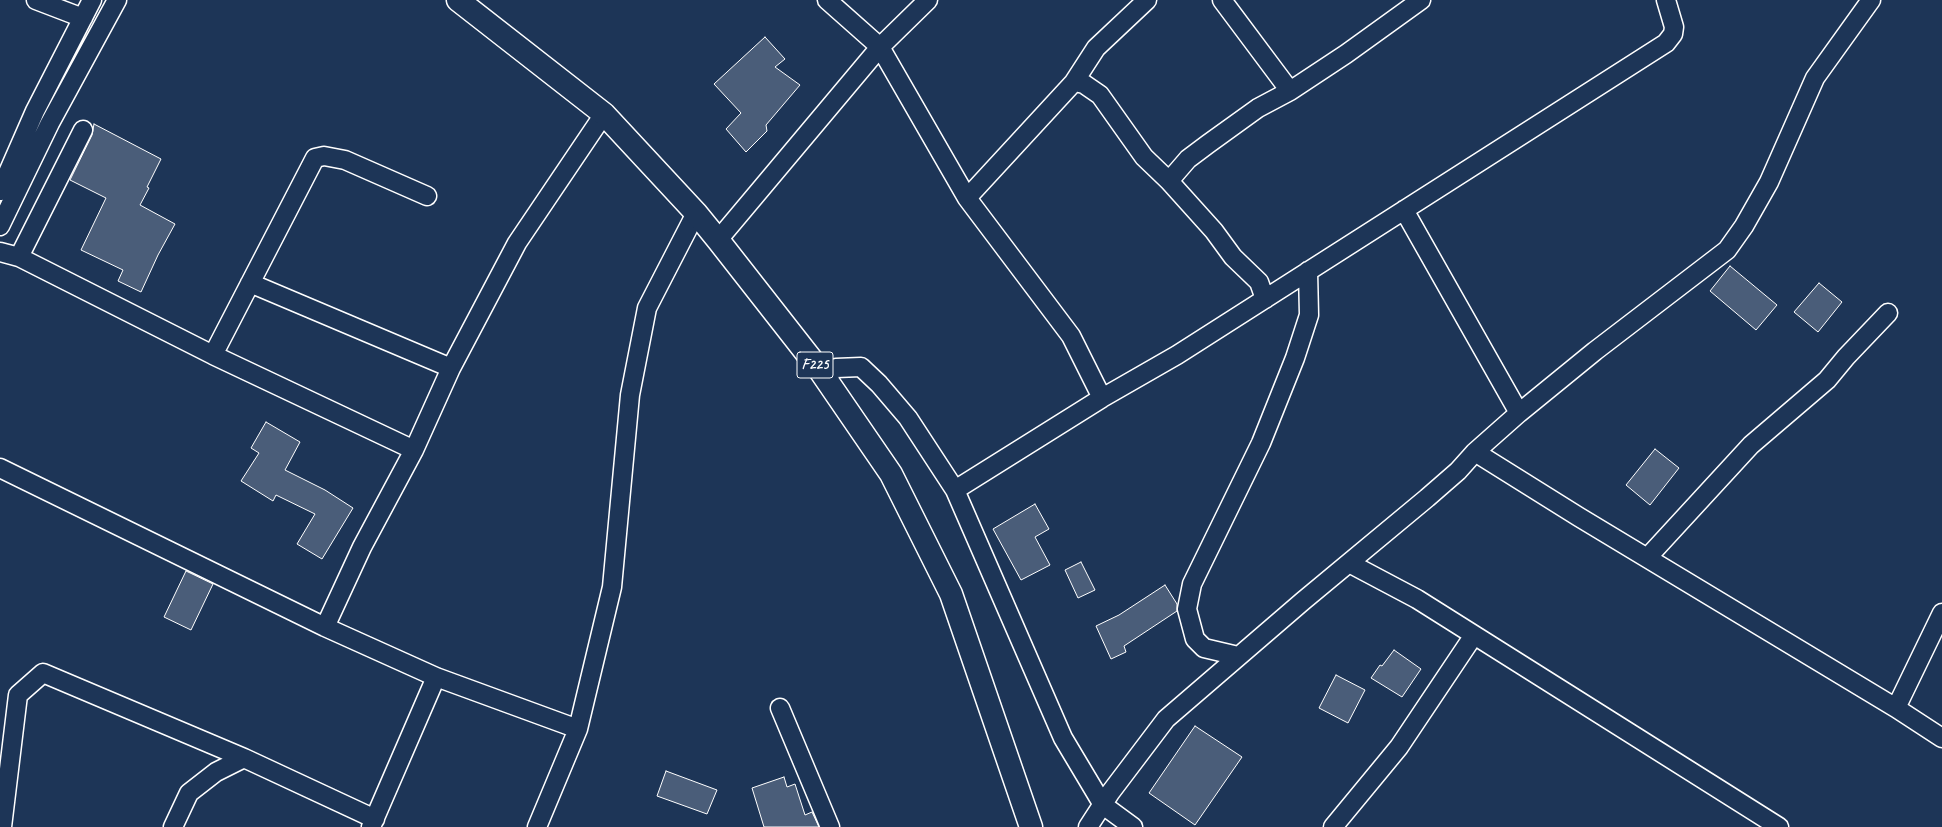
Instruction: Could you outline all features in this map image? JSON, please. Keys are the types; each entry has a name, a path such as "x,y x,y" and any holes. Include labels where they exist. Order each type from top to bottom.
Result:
{"main road":[{"name":"F225","path":"458,0 604,114 696,213 824,377 891,474 951,594 1031,827"}],"street":[{"path":"36,0 83,18"},
{"path":"0,191 35,111 92,0"},
{"path":"0,226 50,123 117,0"},
{"path":"827,0 880,47 967,198 1071,336 1102,398"},
{"path":"718,240 880,47 928,0"},
{"path":"967,198 1074,82 1096,48 1147,0"},
{"path":"1222,0 1290,91"},
{"path":"1169,181 1188,159 1258,108 1290,91 1346,54 1421,0"},
{"path":"955,490 1102,398 1177,355 1666,43 1673,34 1674,27 1666,0"},
{"path":"1088,827 1166,718 1427,498 1458,471 1475,452 1519,413 1595,351 1727,250 1744,226 1769,182 1815,78 1871,0"},
{"path":"1074,82 1084,84 1100,95 1144,157 1169,181 1214,231 1233,257 1259,282 1265,299"},
{"path":"325,627 362,547 414,450 451,368 517,243 604,114"},
{"path":"19,257 83,130"},
{"path":"213,355 316,158 324,156 344,160 427,196"},
{"path":"1404,210 1519,413"},
{"path":"537,827 578,729 612,587 630,395 647,308 696,213"},
{"path":"0,252 19,257 213,355 414,450"},
{"path":"1238,656 1204,648 1195,639 1187,609 1192,584 1260,443 1295,358 1310,315 1308,271"},
{"path":"250,283 451,368"},
{"path":"1647,558 1751,445 1827,380 1846,357 1888,313"},
{"path":"824,377 836,368 861,367 880,384 908,418 955,490 1064,738 1103,805 1133,827"},
{"path":"1475,452 1647,558 1896,708 1942,738"},
{"path":"0,468 325,627 436,677 578,729"},
{"path":"1349,563 1417,599 1779,827"},
{"path":"1896,708 1942,613"},
{"path":"1333,827 1399,747 1474,635"},
{"path":"2,827 18,695 43,673 244,758 373,823 436,677"},
{"path":"780,708 830,827"},
{"path":"173,827 189,793 216,772 244,758"}],"building":[{"path":"765,37 785,59 775,67 800,85 766,125 767,131 746,152 726,129 741,113 714,84"},
{"path":"94,124 161,159 140,205 175,224 158,255 141,292 118,281 123,270 81,250 106,198 70,180 92,135"},
{"path":"1730,266 1777,305 1756,330 1710,291"},
{"path":"1819,283 1842,302 1818,332 1794,312"},
{"path":"266,422 300,442 285,470 325,490 353,508 322,559 297,544 315,514 276,495 273,501 241,481 259,453 251,448"},
{"path":"1655,449 1679,468 1650,505 1626,485"},
{"path":"1035,504 1049,529 1035,537 1050,565 1021,580 993,529"},
{"path":"1081,562 1095,590 1078,598 1065,570"},
{"path":"186,571 213,584 191,630 164,617"},
{"path":"1165,585 1177,604 1177,611 1124,646 1126,652 1111,659 1096,626 1119,615"},
{"path":"1394,650 1421,669 1402,697 1371,678 1380,665 1382,666"},
{"path":"1336,675 1365,690 1348,723 1319,708"},
{"path":"1195,726 1242,757 1195,825 1149,793"},
{"path":"666,771 717,790 707,814 657,796"},
{"path":"784,777 787,787 795,784 805,815 812,812 819,827 764,827 752,788"}]}
